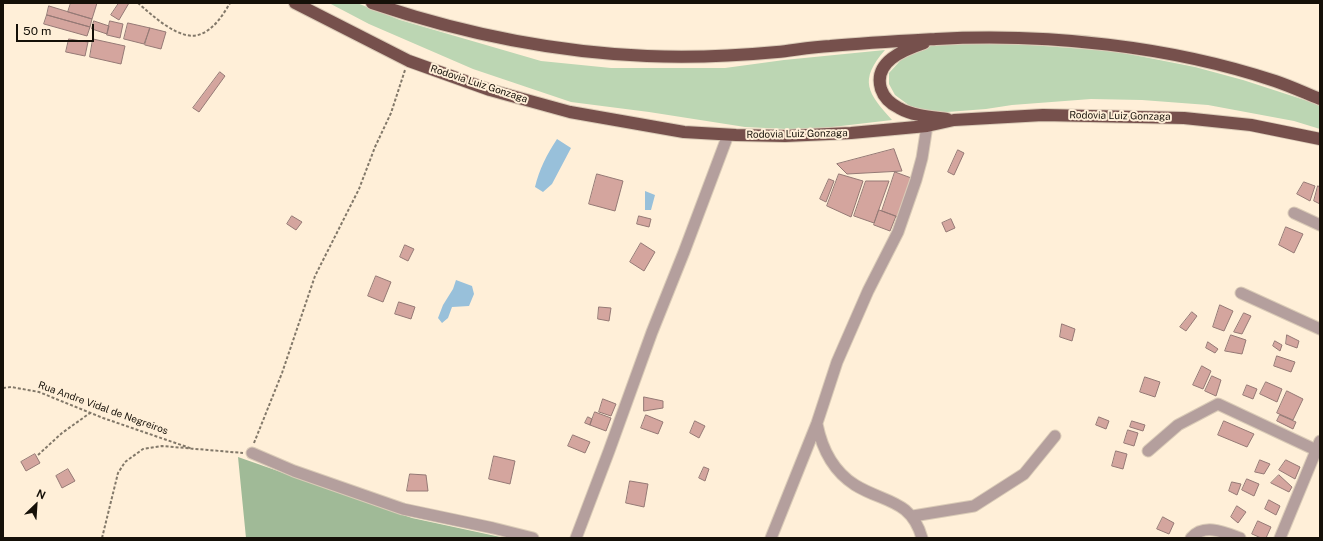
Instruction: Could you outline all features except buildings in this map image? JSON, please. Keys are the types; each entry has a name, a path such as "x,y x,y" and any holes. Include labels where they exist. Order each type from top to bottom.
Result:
{"highway":[{"name":"Rodovia Luiz Gonzaga","path":"295,3 409,61 490,90 570,112 684,132 728,135 851,133 928,126 954,120 1043,115 1184,118 1251,125 1320,139"},
{"path":"372,3 405,14 456,27 538,45 648,56 716,56 938,38 1006,37 1088,42 1160,52 1220,65 1276,81 1320,99"},
{"path":"938,38 907,50 891,59 883,66 880,76 880,84 883,96 891,104 900,109 913,113 954,120"}],"street":[{"path":"771,538 817,424 840,355 868,291 898,232 916,180 928,126"},
{"path":"576,538 652,332 728,135"},
{"path":"1294,213 1320,225"},
{"path":"1242,293 1320,329"},
{"path":"1148,451 1178,425 1218,404 1318,446 1280,538"},
{"path":"817,424 820,440 825,452 842,474 855,485 905,509 913,516 919,527 922,538"},
{"path":"913,516 974,506 1024,474 1056,436"},
{"path":"252,453 294,471 403,509 533,538"},
{"path":"1191,538 1195,534 1208,530 1222,532 1240,538"}],"path":[{"path":"138,3 178,33 192,36 201,34 213,26 222,16 230,3"},
{"path":"102,538 118,473 125,462 143,449 162,446 196,450 252,453 255,440 282,373 315,276 359,190 409,61"},
{"name":"Rua Andre Vidal de Negreiros","path":"3,388 11,387 39,392 90,413 196,450"},
{"path":"38,455 62,433 90,413"}],"green space":[{"path":"329,3 357,3 400,20 541,61 611,68 725,68 784,60 885,50 871,70 869,86 877,102 892,120 807,130 745,127 571,102 473,69 369,24"},
{"path":"989,42 1112,51 1195,67 1243,80 1320,105 1320,129 1294,121 1208,105 1142,100 1091,99 934,113 910,106 895,95 889,84 889,73 909,53 940,44"},
{"path":"238,457 412,518 505,538 246,538"}],"water":[{"path":"557,139 571,148 552,184 543,192 535,187 544,162"},
{"path":"645,191 655,195 651,210 645,210"},
{"path":"456,280 472,286 474,294 469,306 452,307 448,318 442,323 438,318"}]}
